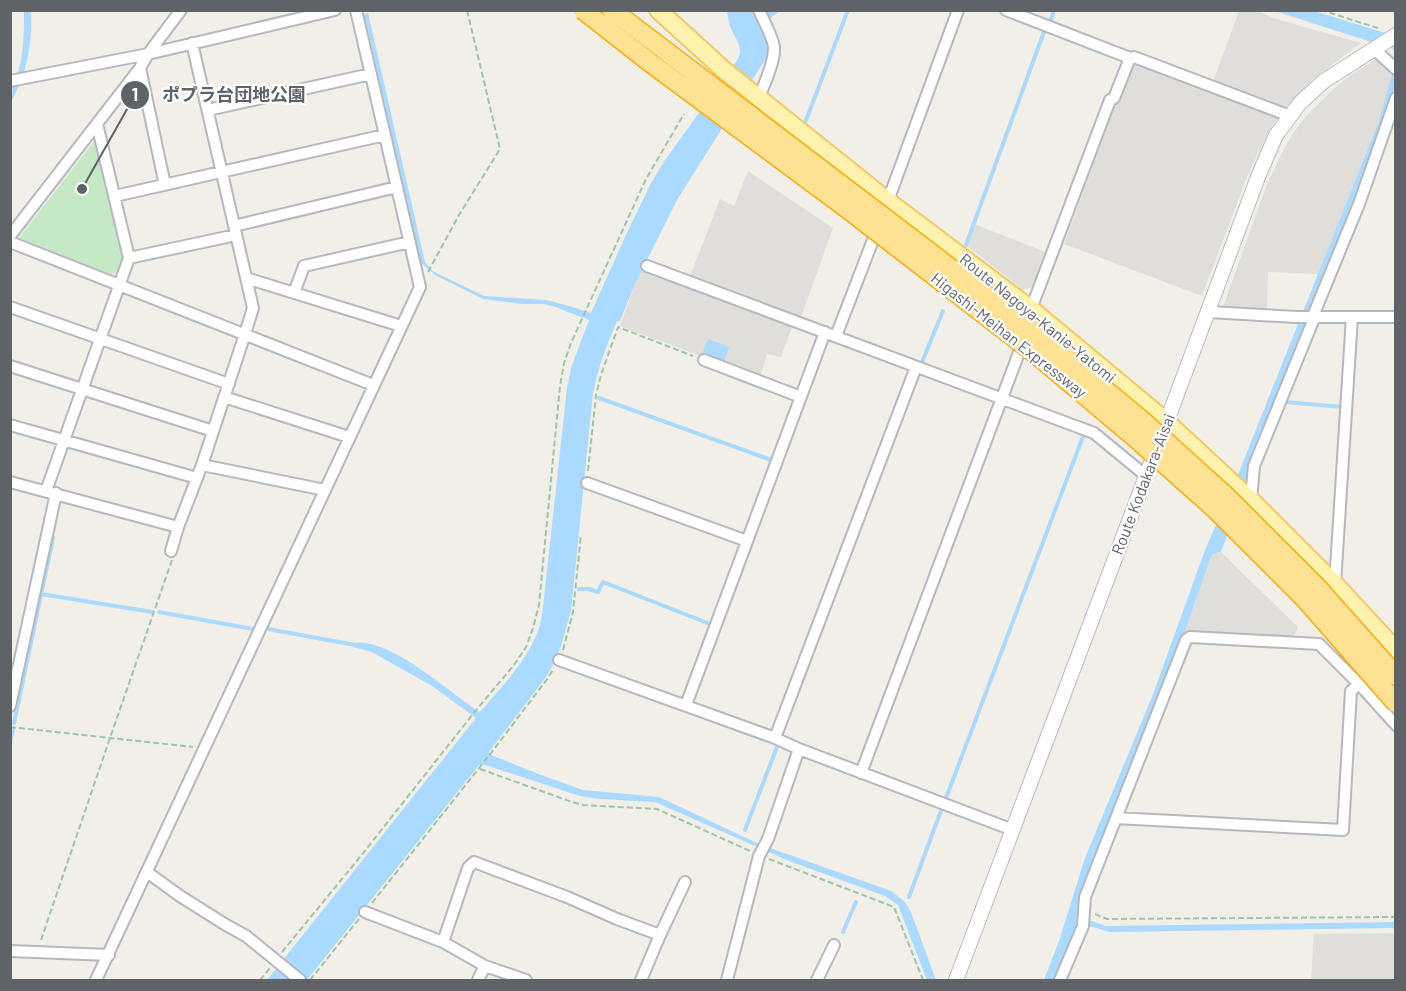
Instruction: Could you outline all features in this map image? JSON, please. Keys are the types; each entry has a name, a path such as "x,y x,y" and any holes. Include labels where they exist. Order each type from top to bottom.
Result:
{"highway":[{"name":"Higashi-Meihan Expressway","path":"583,10 1038,356 1133,436 1215,509 1305,599 1395,704"},
{"name":"Higashi-Meihan Expressway","path":"612,10 1049,343 1144,422 1234,503 1317,587 1395,676"}],"main road":[{"name":"Route Nagoya-Kanie-Yatomi","path":"658,10 724,70 888,201 1031,310 1167,422 1250,499 1335,584 1395,650"},
{"name":"Route Kodakara-Aisai","path":"956,981 1145,475 1276,135 1300,103 1324,81 1376,47 1389,32"}],"street":[{"path":"10,236 140,68 181,10"},
{"path":"11,81 148,54 335,10"},
{"path":"96,981 420,287 356,10"},
{"path":"756,95 773,59 774,51 759,10"},
{"path":"686,705 801,396 831,334 888,201 958,10"},
{"path":"1006,10 1290,116"},
{"path":"171,551 202,465 253,308 192,43"},
{"path":"1376,47 1394,67"},
{"path":"861,773 1017,358 1031,310 1110,100 1114,98 1130,58"},
{"path":"140,68 165,185"},
{"path":"208,110 371,74"},
{"path":"1250,499 1254,466 1359,204 1395,98"},
{"path":"10,706 51,492 64,440 129,258 97,124"},
{"path":"115,196 385,135"},
{"path":"129,258 397,187"},
{"path":"10,242 373,385"},
{"path":"294,293 304,266 410,242"},
{"path":"647,266 1095,433 1145,475"},
{"path":"246,278 401,326"},
{"path":"10,307 229,384"},
{"path":"1209,312 1296,317 1395,317"},
{"path":"1335,584 1352,317"},
{"path":"704,360 801,396"},
{"path":"10,366 213,431"},
{"path":"775,738 916,367"},
{"path":"224,397 349,437"},
{"path":"10,425 197,478"},
{"path":"202,465 325,490"},
{"path":"10,482 178,527"},
{"path":"586,483 747,542"},
{"path":"1060,981 1083,926 1085,897 1186,640 1190,637 1319,644 1359,684 1395,725"},
{"path":"559,660 775,738 1013,830"},
{"path":"1116,818 1343,830 1351,691 1359,684"},
{"path":"727,981 762,851 799,749"},
{"path":"443,942 468,868 474,862 660,935"},
{"path":"147,872 180,896 246,936 300,981"},
{"path":"641,981 685,882"},
{"path":"365,912 443,942 485,966 526,981"},
{"path":"817,981 834,945"},
{"path":"10,951 109,955"},
{"path":"478,981 485,966"}],"path":[{"path":"428,272 459,215 500,149 467,10"},
{"path":"1321,10 1389,32"},
{"path":"261,981 526,647 539,605 564,363 646,179 684,114"},
{"path":"586,483 596,395 618,327 704,360"},
{"path":"310,981 491,753 559,660 573,612 581,535"},
{"path":"37,952 174,554 171,551"},
{"path":"10,727 204,748"},
{"path":"480,767 583,805 657,809 894,907 923,981"},
{"path":"1084,909 1107,919 1395,917"}],"shaded area":[{"path":"1239,11 1258,11 1276,19 1361,43 1317,76 1284,110 1212,84"},
{"path":"1379,58 1393,71 1378,124 1318,274 1268,272 1267,311 1223,307 1267,184 1292,135 1306,116 1337,86"},
{"path":"1134,61 1279,116 1249,172 1202,296 1064,244 1131,62"},
{"path":"748,171 833,228 800,320 689,279 720,199 734,206"},
{"path":"974,224 1045,252 1034,286 1023,290 966,245"},
{"path":"643,268 794,322 781,357 767,354 760,378 620,326"},
{"path":"1221,552 1298,627 1291,641 1183,637 1212,554"},
{"path":"1395,933 1395,980 1311,980 1314,934"}],"green space":[{"path":"95,140 123,257 117,273 113,275 19,238"}],"water":[{"path":"24,11 31,11 30,46 21,81 11,102 12,89 22,55"},
{"path":"727,11 780,11 762,28 767,48 765,60 677,200 610,338 593,393 571,611 561,646 546,677 489,752 491,755 583,790 659,797 759,844 891,891 905,902 911,912 936,980 927,980 898,905 885,896 789,861 655,802 580,796 479,765 307,980 267,980 476,718 432,686 372,652 350,644 365,643 382,647 417,667 480,712 513,674 533,642 543,610 567,388 571,368 589,320 544,304 483,299 435,275 421,263 364,14 368,13 425,262 434,272 484,296 546,300 591,313 651,183 738,59 740,49 730,26"},
{"path":"1275,11 1314,11 1395,36 1395,58 1393,49"},
{"path":"1395,63 1395,86 1376,148 1248,470 1248,479 1221,552 1212,554 1183,637 1082,894 1078,914 1106,926 1395,922 1395,928 1110,932 1086,925 1076,925 1054,980 1044,980 1085,858 1152,697 1205,550 1239,472 1378,124"},
{"path":"708,339 729,347 724,361 703,352"}],"waterway":[{"path":"805,123 848,10"},
{"path":"1050,23 1054,10"},
{"path":"966,245 1045,29"},
{"path":"922,362 943,311"},
{"path":"599,398 774,461"},
{"path":"1285,402 1342,407"},
{"path":"946,798 1084,434"},
{"path":"14,723 53,538"},
{"path":"579,589 598,592 603,582 710,624"},
{"path":"41,594 152,612"},
{"path":"159,612 253,629"},
{"path":"268,629 355,645"},
{"path":"10,741 13,730"},
{"path":"745,830 777,747"},
{"path":"909,897 942,808"},
{"path":"843,932 856,902"}],"place":[{"name":"ポプラ台団地公園","path":"82,189"}]}
